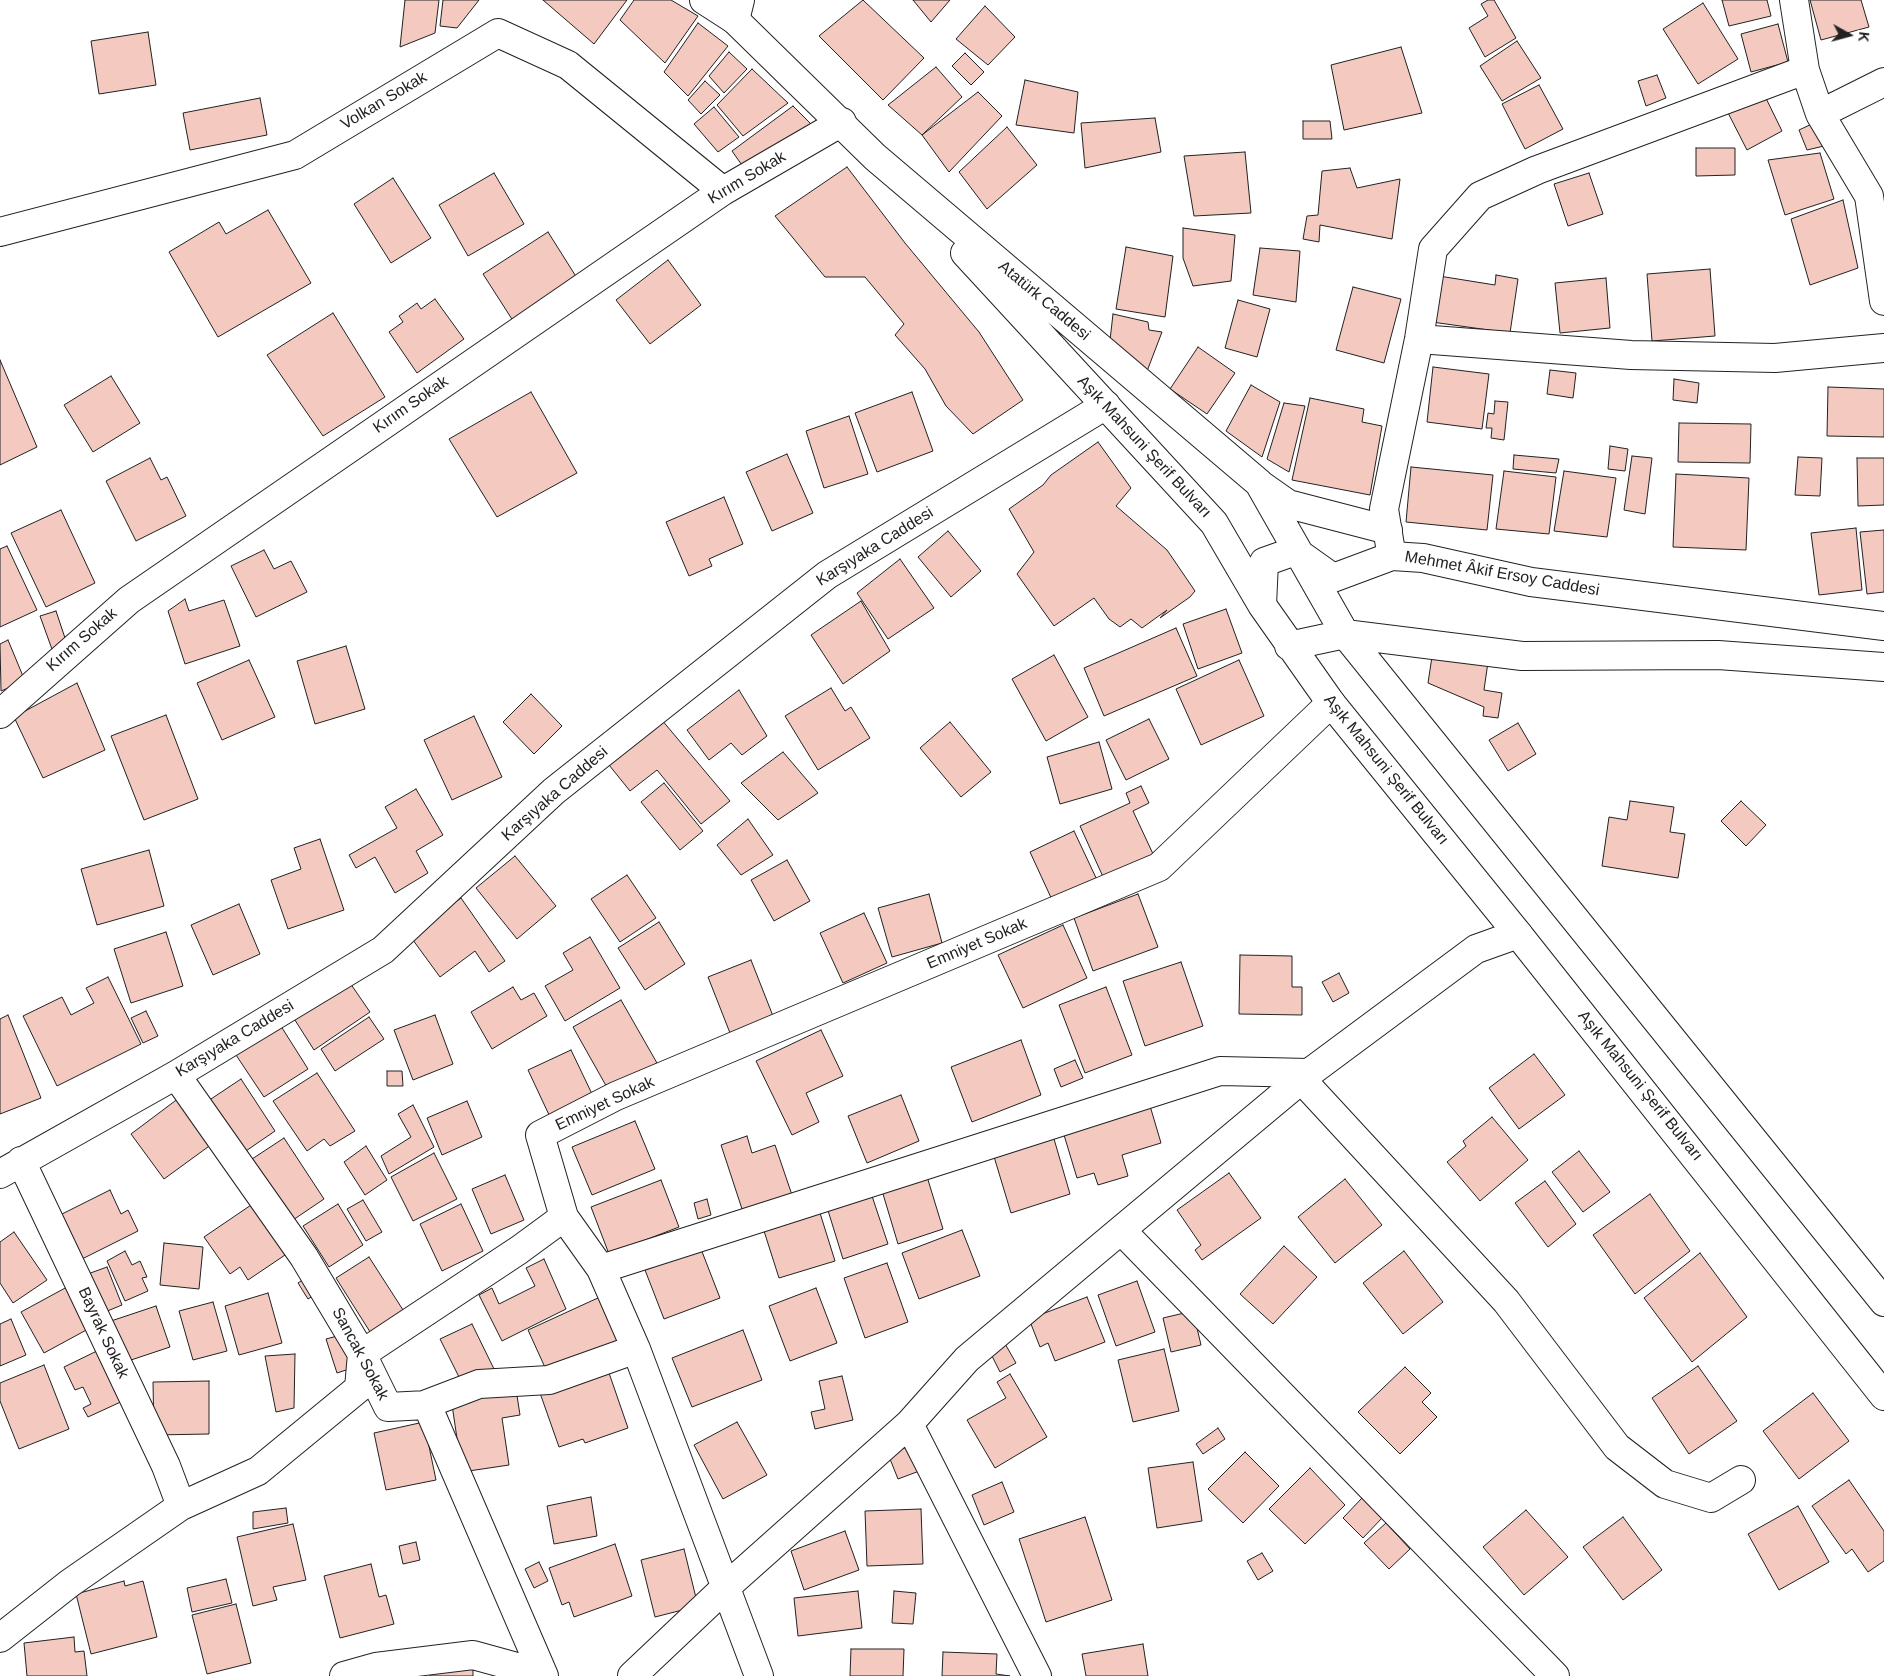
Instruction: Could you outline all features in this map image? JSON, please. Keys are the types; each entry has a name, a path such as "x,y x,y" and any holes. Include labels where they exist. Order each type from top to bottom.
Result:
{"street":[{"name":"Atatürk Caddesi","path":"704,0 737,10 875,157 1258,483 1295,551 1345,634"},
{"path":"1794,0 1805,70 1820,114 1868,196 1883,288"},
{"name":"Volkan Sokak","path":"0,232 295,155 498,33 568,65 722,191"},
{"path":"1390,543 1384,509 1419,339 1434,249 1480,196 1537,170 1805,70"},
{"path":"1820,114 1884,82"},
{"name":"Kırım Sokak","path":"0,714 129,600 722,191 842,122"},
{"name":"Aşık Mahsuni Şerif Bulvarı","path":"875,157 1214,522 1262,605 1289,646 1331,703 1518,934 1884,1396"},
{"path":"1419,339 1630,355 1774,358 1884,348"},
{"name":"Karşıyaka Caddesi","path":"11,1168 176,1075 383,950 554,791 827,574 1106,405"},
{"path":"1258,483 1288,504 1390,543"},
{"name":"Mehmet Âkif Ersoy Caddesi","path":"1295,551 1333,578 1390,543 1424,558 1531,582 1884,626"},
{"path":"1262,605 1264,562 1295,551"},
{"path":"1289,646 1345,634 1522,656 1718,655 1884,667"},
{"path":"1345,634 1884,1302"},
{"name":"Emniyet Sokak","path":"760,1676 636,1349 601,1269 564,1217 540,1135 616,1096 1159,867 1331,703"},
{"path":"632,1676 726,1587 909,1424 967,1359 1121,1230 1305,1076 1476,949 1518,934"},
{"path":"601,1269 1220,1071 1305,1076 1506,1301 1617,1448 1665,1484 1711,1498 1741,1480"},
{"name":"Sancak Sokak","path":"176,1075 304,1257 362,1354 388,1407 424,1404"},
{"name":"Bayrak Sokak","path":"11,1168 166,1466 182,1506"},
{"path":"0,1638 70,1583 182,1506 258,1471 359,1388 362,1354 519,1250 564,1217"},
{"path":"1121,1230 1555,1676"},
{"path":"543,1675 427,1405 424,1404 479,1384 550,1380 636,1349"},
{"path":"909,1424 1037,1676"},
{"path":"344,1676 376,1667 473,1655 543,1675"}],"building":[{"path":"405,0 439,0 435,33 400,47"},
{"path":"443,0 479,0 457,28 440,26"},
{"path":"543,0 627,0 594,44"},
{"path":"634,0 671,0 698,16 665,63 620,20"},
{"path":"863,0 924,58 883,100 819,36"},
{"path":"913,0 950,0 931,22"},
{"path":"1488,0 1494,0 1516,38 1485,57 1469,28 1488,16 1481,4"},
{"path":"1722,0 1767,0 1771,16 1729,26"},
{"path":"1810,0 1861,0 1869,27 1821,40"},
{"path":"1703,3 1738,59 1698,84 1663,29"},
{"path":"985,6 1015,37 988,65 956,39"},
{"path":"698,23 728,46 688,96 664,72"},
{"path":"1778,24 1788,62 1751,72 1741,34"},
{"path":"148,32 156,85 99,94 91,41"},
{"path":"1517,41 1541,78 1502,101 1480,66"},
{"path":"1401,47 1422,113 1344,130 1331,65"},
{"path":"729,52 747,69 724,93 709,76"},
{"path":"965,53 984,72 971,85 952,66"},
{"path":"936,67 962,97 922,135 888,105"},
{"path":"752,69 788,103 743,136 717,105"},
{"path":"1657,75 1666,98 1646,106 1638,81"},
{"path":"1025,80 1078,92 1074,133 1016,125"},
{"path":"705,81 720,95 701,114 688,100"},
{"path":"1539,85 1563,129 1525,149 1502,104"},
{"path":"1761,88 1782,131 1747,150 1725,107"},
{"path":"978,92 1002,116 949,172 922,135"},
{"path":"260,98 267,135 190,150 183,113"},
{"path":"793,106 813,126 744,168 732,151"},
{"path":"714,107 739,137 718,152 694,124"},
{"path":"1155,118 1161,152 1085,168 1081,123"},
{"path":"1303,121 1330,121 1332,139 1303,139"},
{"path":"1816,122 1824,146 1807,150 1799,130"},
{"path":"1007,127 1037,165 987,209 959,172"},
{"path":"1696,148 1735,148 1735,175 1696,176"},
{"path":"1245,152 1251,213 1194,216 1184,156"},
{"path":"1820,153 1834,199 1785,215 1768,160"},
{"path":"847,167 905,243 979,332 1023,400 973,434 946,406 925,369 895,335 904,324 865,277 825,277 775,216"},
{"path":"1350,168 1357,188 1400,179 1392,239 1320,225 1319,242 1303,239 1307,216 1318,215 1322,171"},
{"path":"494,173 524,224 468,256 439,205"},
{"path":"1589,173 1603,214 1568,226 1554,184"},
{"path":"393,178 431,238 391,263 354,204"},
{"path":"1843,200 1858,268 1810,285 1791,219"},
{"path":"268,210 311,283 218,337 169,252 219,222 226,234"},
{"path":"1183,228 1235,235 1231,281 1193,286 1183,258"},
{"path":"548,232 582,286 517,327 483,274"},
{"path":"1126,247 1173,256 1165,317 1116,309"},
{"path":"1260,248 1300,251 1296,302 1253,295"},
{"path":"668,260 701,305 650,344 616,300"},
{"path":"1710,269 1715,336 1652,341 1647,274"},
{"path":"1496,275 1518,279 1510,333 1432,322 1439,276 1495,285"},
{"path":"1606,278 1610,328 1560,333 1555,283"},
{"path":"1353,287 1401,299 1384,363 1336,350"},
{"path":"435,299 464,339 417,373 389,332 403,322 399,316 417,303 421,309"},
{"path":"1238,300 1270,309 1257,357 1225,348"},
{"path":"333,313 385,397 323,436 267,355"},
{"path":"1113,314 1148,322 1149,330 1162,332 1144,379 1109,349"},
{"path":"1198,347 1235,373 1207,414 1170,389"},
{"path":"0,360 37,447 0,465"},
{"path":"1433,367 1489,374 1482,429 1427,422"},
{"path":"1550,370 1576,373 1573,398 1547,394"},
{"path":"111,376 140,423 93,452 64,405"},
{"path":"1674,379 1699,383 1697,403 1673,400"},
{"path":"1251,385 1280,402 1262,457 1226,431"},
{"path":"1828,387 1884,389 1884,437 1827,436"},
{"path":"531,392 577,473 497,517 449,439"},
{"path":"912,392 933,451 877,472 855,413"},
{"path":"1310,398 1364,409 1362,422 1382,426 1370,495 1292,480"},
{"path":"1495,401 1508,402 1504,440 1491,438 1492,428 1486,428 1488,413 1494,414"},
{"path":"1284,403 1305,406 1289,472 1267,459"},
{"path":"849,416 868,474 824,488 806,431"},
{"path":"1679,423 1751,424 1750,463 1678,462"},
{"path":"1098,442 1131,488 1116,506 1167,550 1195,591 1190,597 1160,618 1167,610 1142,628 1131,619 1120,627 1109,619 1094,598 1054,626 1017,574 1034,552 1009,509 1043,485 1051,475"},
{"path":"1610,446 1628,449 1625,471 1608,469"},
{"path":"787,454 813,513 772,531 746,472"},
{"path":"1514,455 1559,459 1556,473 1513,469"},
{"path":"1632,456 1652,458 1645,514 1624,510"},
{"path":"1798,457 1822,458 1820,496 1795,495"},
{"path":"150,458 161,480 167,477 186,516 136,541 106,481"},
{"path":"1857,458 1884,458 1884,505 1858,506"},
{"path":"1411,467 1493,475 1487,530 1406,522"},
{"path":"1504,471 1556,477 1549,534 1496,529"},
{"path":"1564,471 1616,478 1607,537 1554,531"},
{"path":"1676,474 1749,478 1746,550 1673,547"},
{"path":"724,497 743,544 709,559 712,566 689,576 666,522"},
{"path":"61,510 95,583 46,607 11,533"},
{"path":"1856,528 1862,590 1819,595 1811,533"},
{"path":"1884,530 1884,592 1867,594 1860,532"},
{"path":"948,531 981,571 951,597 918,557"},
{"path":"7,546 37,610 0,627 0,549"},
{"path":"264,550 274,569 291,561 307,592 256,617 231,566"},
{"path":"900,559 934,608 888,639 857,593"},
{"path":"185,599 189,611 224,600 240,646 185,664 168,611"},
{"path":"861,601 890,651 843,684 811,635"},
{"path":"1226,609 1242,653 1198,669 1183,624"},
{"path":"56,611 68,647 53,652 40,616"},
{"path":"1176,628 1197,676 1104,716 1084,668"},
{"path":"8,640 25,681 1,691 0,644"},
{"path":"346,646 365,709 315,724 297,661"},
{"path":"1433,650 1488,662 1484,690 1502,693 1498,718 1483,716 1484,707 1428,683"},
{"path":"1054,655 1088,717 1046,741 1012,679"},
{"path":"249,660 275,717 222,740 197,683"},
{"path":"1239,660 1264,716 1201,745 1176,689"},
{"path":"77,683 105,750 43,778 14,717"},
{"path":"831,688 845,711 851,707 870,738 818,770 785,716"},
{"path":"739,690 767,736 742,755 731,743 709,760 687,730"},
{"path":"531,694 562,726 534,754 503,722"},
{"path":"166,715 198,799 144,820 111,736"},
{"path":"474,716 502,777 452,800 424,740"},
{"path":"661,719 730,801 701,824 657,770 630,791 605,760"},
{"path":"1149,719 1169,759 1126,780 1106,740"},
{"path":"950,722 991,772 961,797 920,748"},
{"path":"1518,723 1536,754 1508,771 1489,740"},
{"path":"1099,742 1112,789 1060,804 1047,757"},
{"path":"783,752 818,793 778,820 741,783"},
{"path":"664,783 703,831 680,850 641,802"},
{"path":"1141,786 1149,803 1133,811 1154,856 1104,879 1080,826 1130,803 1126,793"},
{"path":"416,789 443,835 416,851 428,873 395,893 375,857 356,868 349,855 397,828 385,807"},
{"path":"1630,801 1674,807 1670,832 1685,834 1678,878 1602,866 1609,817 1627,820"},
{"path":"1741,801 1766,825 1746,846 1721,821"},
{"path":"748,819 773,855 741,875 717,845"},
{"path":"1074,831 1098,882 1053,902 1030,852"},
{"path":"320,839 344,910 288,929 271,880 301,869 294,848"},
{"path":"149,850 164,906 97,925 81,869"},
{"path":"515,856 556,906 517,939 476,888"},
{"path":"787,860 810,901 774,921 751,880"},
{"path":"627,875 656,918 620,942 591,899"},
{"path":"929,894 942,943 892,957 878,908"},
{"path":"1138,894 1158,947 1093,971 1074,918"},
{"path":"461,898 505,961 489,972 475,951 440,977 410,936"},
{"path":"239,904 260,954 213,975 191,925"},
{"path":"864,913 887,963 843,983 820,933"},
{"path":"659,922 685,964 645,990 618,948"},
{"path":"1063,925 1087,978 1023,1008 998,955"},
{"path":"166,932 183,986 131,1003 114,949"},
{"path":"590,937 620,988 565,1021 545,986 573,970 563,953"},
{"path":"1240,955 1292,956 1292,987 1302,987 1302,1015 1239,1014"},
{"path":"751,960 773,1016 730,1033 708,977"},
{"path":"1181,962 1203,1026 1145,1046 1123,981"},
{"path":"1339,973 1349,993 1333,1002 1322,982"},
{"path":"108,977 141,1044 57,1086 23,1016 62,997 71,1015 94,1003 86,988"},
{"path":"348,980 370,1012 314,1050 293,1017"},
{"path":"513,987 521,1000 534,993 547,1016 492,1049 471,1012"},
{"path":"1106,987 1132,1055 1085,1073 1059,1005"},
{"path":"621,1000 657,1063 609,1091 573,1027"},
{"path":"146,1011 158,1036 143,1043 131,1018"},
{"path":"8,1015 41,1098 0,1114 0,1019"},
{"path":"435,1015 453,1064 413,1080 394,1030"},
{"path":"369,1017 384,1039 335,1071 321,1049"},
{"path":"279,1023 308,1069 264,1097 234,1052"},
{"path":"821,1030 843,1076 806,1093 819,1122 792,1135 756,1061"},
{"path":"1021,1040 1041,1095 972,1122 951,1067"},
{"path":"571,1050 593,1096 550,1117 528,1070"},
{"path":"1534,1054 1565,1095 1519,1129 1489,1088"},
{"path":"1075,1060 1083,1078 1061,1087 1054,1069"},
{"path":"387,1071 402,1071 403,1086 387,1086"},
{"path":"317,1073 355,1131 330,1146 324,1139 307,1151 273,1101"},
{"path":"241,1079 275,1131 240,1155 205,1103"},
{"path":"901,1095 919,1141 867,1163 848,1116"},
{"path":"179,1098 212,1144 164,1179 131,1134"},
{"path":"1148,1099 1161,1143 1122,1155 1128,1176 1098,1185 1094,1173 1077,1178 1061,1125"},
{"path":"467,1101 482,1137 442,1155 427,1118"},
{"path":"413,1105 434,1147 389,1174 381,1156 411,1137 398,1114"},
{"path":"1492,1117 1528,1160 1480,1201 1447,1162 1466,1146 1463,1141"},
{"path":"635,1121 655,1169 592,1195 572,1147"},
{"path":"1052,1132 1070,1194 1011,1213 992,1150"},
{"path":"747,1136 752,1153 775,1145 792,1195 743,1212 721,1145"},
{"path":"284,1138 324,1199 290,1222 249,1161"},
{"path":"366,1146 387,1180 365,1195 344,1162"},
{"path":"1579,1151 1610,1192 1583,1212 1552,1172"},
{"path":"434,1153 457,1199 413,1221 391,1177"},
{"path":"925,1170 943,1229 898,1244 880,1184"},
{"path":"1229,1173 1261,1218 1202,1260 1195,1250 1201,1245 1177,1210"},
{"path":"505,1175 524,1220 491,1234 472,1189"},
{"path":"1345,1179 1382,1225 1335,1263 1298,1217"},
{"path":"661,1180 679,1227 609,1254 591,1207"},
{"path":"1545,1181 1576,1224 1548,1247 1515,1203"},
{"path":"110,1190 121,1214 128,1210 138,1231 80,1260 58,1216"},
{"path":"870,1190 888,1244 843,1259 826,1204"},
{"path":"1650,1194 1690,1251 1635,1294 1593,1235"},
{"path":"707,1199 711,1215 698,1219 694,1203"},
{"path":"363,1200 382,1232 366,1241 347,1209"},
{"path":"257,1201 291,1251 248,1280 240,1267 230,1274 204,1237"},
{"path":"338,1204 363,1245 329,1267 303,1226"},
{"path":"461,1204 483,1251 442,1271 420,1224"},
{"path":"820,1213 835,1261 779,1278 764,1231"},
{"path":"962,1230 980,1276 919,1299 902,1253"},
{"path":"14,1232 47,1280 13,1303 0,1283 0,1242"},
{"path":"164,1243 203,1247 199,1289 160,1285"},
{"path":"1284,1246 1317,1277 1273,1324 1240,1294"},
{"path":"701,1249 720,1298 664,1319 645,1270"},
{"path":"125,1251 132,1265 140,1261 147,1277 142,1278 148,1291 125,1301 107,1261"},
{"path":"1404,1251 1443,1302 1403,1334 1363,1283"},
{"path":"1700,1253 1747,1317 1692,1362 1644,1298"},
{"path":"369,1257 405,1313 372,1335 336,1278"},
{"path":"544,1259 566,1309 502,1341 479,1295 492,1288 499,1304 535,1286 526,1268"},
{"path":"887,1263 908,1322 865,1338 844,1278"},
{"path":"107,1267 122,1305 100,1314 85,1275"},
{"path":"310,1275 321,1291 308,1299 298,1283"},
{"path":"1137,1281 1155,1332 1116,1346 1098,1295"},
{"path":"67,1287 90,1328 44,1353 21,1312"},
{"path":"816,1288 837,1343 790,1361 769,1306"},
{"path":"268,1293 282,1343 239,1355 225,1306"},
{"path":"600,1297 620,1341 548,1374 528,1330"},
{"path":"1087,1297 1105,1342 1055,1361 1048,1343 1040,1347 1029,1319"},
{"path":"213,1302 227,1351 193,1360 179,1311"},
{"path":"156,1306 170,1347 125,1362 111,1321"},
{"path":"1193,1311 1201,1345 1171,1352 1163,1318"},
{"path":"11,1319 26,1355 0,1366 0,1324"},
{"path":"472,1324 494,1369 463,1385 440,1339"},
{"path":"743,1330 762,1380 692,1407 672,1358"},
{"path":"341,1335 352,1368 337,1373 326,1339"},
{"path":"1004,1342 1016,1363 1000,1372 989,1350"},
{"path":"101,1349 125,1400 88,1417 83,1408 91,1404 83,1387 75,1390 64,1367"},
{"path":"1164,1349 1179,1411 1133,1422 1118,1360"},
{"path":"295,1354 294,1408 276,1412 265,1356"},
{"path":"44,1365 69,1429 19,1449 0,1401 0,1383"},
{"path":"1698,1366 1737,1421 1689,1454 1652,1398"},
{"path":"1405,1367 1431,1393 1422,1402 1437,1417 1400,1454 1358,1412"},
{"path":"608,1370 628,1428 585,1443 583,1439 559,1447 540,1393"},
{"path":"1010,1374 1047,1437 995,1468 967,1420 1006,1398 997,1382"},
{"path":"842,1376 853,1420 815,1429 811,1412 825,1409 819,1381"},
{"path":"209,1381 209,1434 154,1435 153,1382"},
{"path":"516,1389 520,1415 502,1418 509,1465 462,1472 451,1398"},
{"path":"1813,1393 1849,1441 1799,1479 1763,1431"},
{"path":"424,1422 436,1480 386,1490 374,1433"},
{"path":"737,1422 767,1475 723,1499 694,1445"},
{"path":"1218,1428 1225,1439 1203,1454 1196,1444"},
{"path":"913,1445 922,1470 898,1479 888,1454"},
{"path":"1245,1452 1279,1486 1243,1523 1208,1489"},
{"path":"1193,1462 1202,1521 1157,1528 1148,1468"},
{"path":"1310,1468 1345,1505 1305,1544 1269,1509"},
{"path":"1849,1480 1884,1531 1884,1561 1868,1572 1852,1549 1846,1554 1812,1506"},
{"path":"1002,1482 1014,1512 984,1525 972,1495"},
{"path":"591,1497 597,1536 554,1544 547,1506"},
{"path":"1362,1498 1382,1518 1363,1538 1343,1518"},
{"path":"1798,1506 1829,1562 1779,1590 1748,1534"},
{"path":"286,1508 288,1523 253,1529 253,1512"},
{"path":"921,1509 923,1564 867,1566 865,1511"},
{"path":"1526,1510 1568,1557 1524,1595 1483,1547"},
{"path":"1085,1517 1112,1600 1046,1622 1019,1539"},
{"path":"1623,1517 1662,1570 1623,1600 1583,1547"},
{"path":"1386,1523 1410,1549 1389,1569 1364,1543"},
{"path":"293,1524 306,1580 273,1587 277,1600 253,1606 237,1537"},
{"path":"845,1531 859,1570 804,1590 791,1551"},
{"path":"416,1542 420,1560 403,1564 399,1546"},
{"path":"615,1544 632,1596 574,1617 569,1602 562,1605 549,1568"},
{"path":"684,1549 698,1606 655,1617 641,1560"},
{"path":"1262,1553 1273,1571 1258,1580 1247,1561"},
{"path":"539,1562 548,1581 534,1588 525,1569"},
{"path":"371,1564 379,1597 386,1595 394,1624 340,1638 324,1576"},
{"path":"226,1579 232,1603 192,1612 187,1588"},
{"path":"124,1581 125,1586 143,1581 157,1637 91,1654 76,1594"},
{"path":"858,1591 862,1628 798,1636 794,1598"},
{"path":"894,1591 916,1593 913,1624 892,1623"},
{"path":"236,1604 251,1663 207,1674 192,1615"},
{"path":"74,1637 75,1652 84,1651 87,1676 27,1676 24,1643"},
{"path":"1143,1644 1148,1676 1086,1676 1082,1654"},
{"path":"851,1649 904,1649 903,1676 850,1676"},
{"path":"943,1652 997,1654 996,1674 1010,1676 942,1676"},
{"path":"473,1665 473,1676 430,1676 430,1673"}]}
